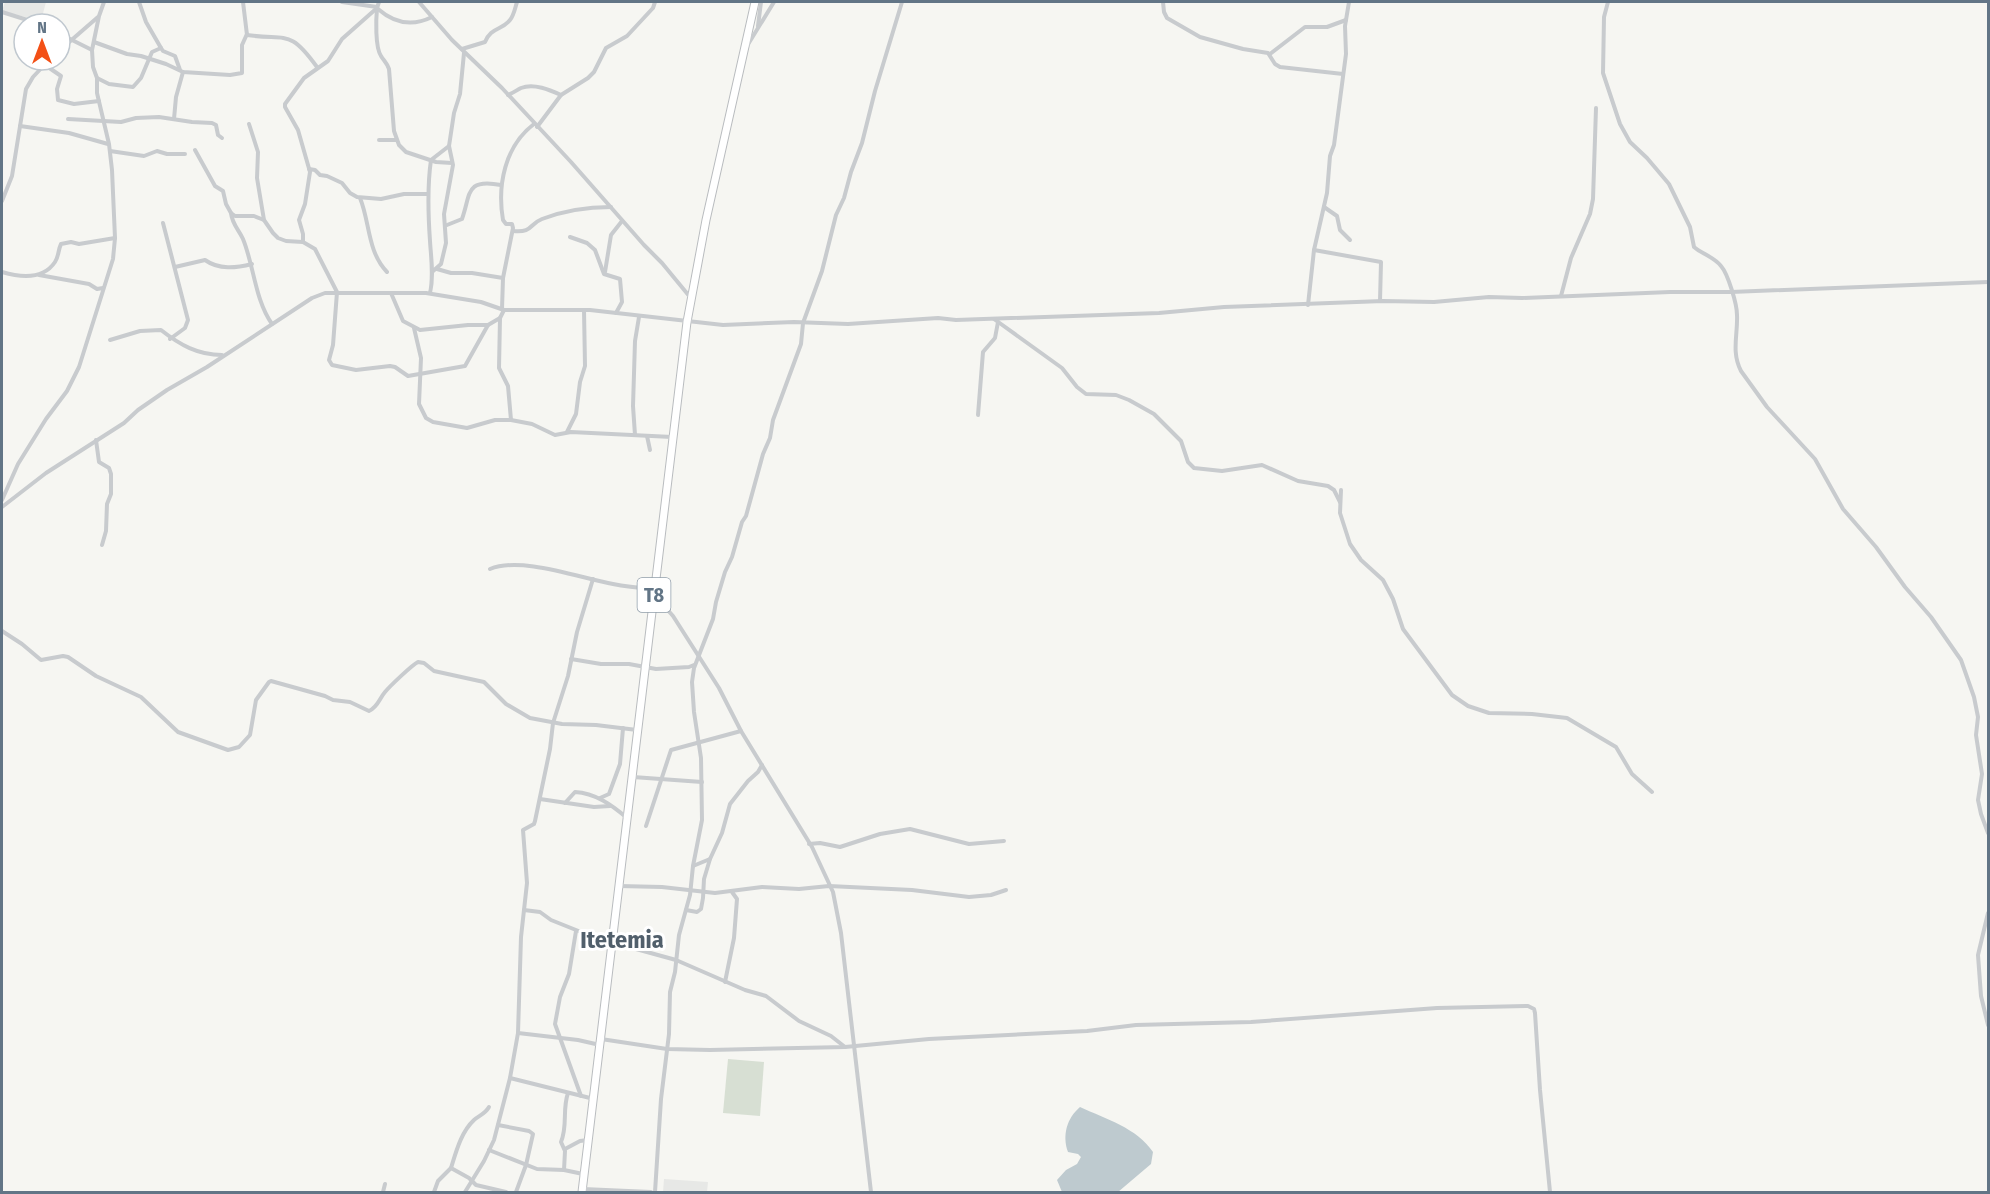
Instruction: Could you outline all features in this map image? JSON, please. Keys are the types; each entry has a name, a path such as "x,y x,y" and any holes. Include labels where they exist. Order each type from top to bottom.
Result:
{"highway":[{"name":"T8","path":"583,1191 687,321 705,224 755,2"}],"street":[{"path":"2,500 24,454 67,390 79,367 113,259 115,238 110,151 96,88 97,78 93,67 92,50 104,2"},
{"path":"139,2 146,22 161,48 176,57 182,72 174,119"},
{"path":"94,42 166,64 182,72 230,75 241,73 243,71 243,41 247,34 243,2"},
{"path":"342,2 377,8 388,18 398,22 422,21 432,17"},
{"path":"379,2 376,29 380,55 386,60 389,69 396,140 406,152 440,163 453,163"},
{"path":"419,2 463,51 536,125 691,298"},
{"path":"463,51 485,42 492,31 504,26 510,20 517,2"},
{"path":"511,420 508,386 499,368 503,278 513,231 512,224 506,224 503,220 501,185 505,166 524,132 536,125 561,95 588,78 594,72 606,48 627,36 653,8 655,2"},
{"path":"758,30 761,2"},
{"path":"745,49 774,2"},
{"path":"656,1192 669,1005 675,976 679,935 690,890 702,820 702,782 692,691 696,663 713,619 725,572 746,516 763,454 770,438 773,420 801,344 803,323 822,271 836,215 861,146 902,2"},
{"path":"1164,2 1164,12 1167,18 1179,23 1197,36 1270,54 1280,68 1343,74"},
{"path":"1308,305 1314,250 1324,207 1346,54 1346,20 1349,2"},
{"path":"1608,2 1604,17 1603,73 1620,124 1630,142 1647,158 1668,184 1690,227 1694,247 1721,266 1728,278 1737,312 1735,348 1737,364 1767,407 1815,459 1843,509 1931,617 1961,660 1974,697 1978,717 1976,735 1982,774 1978,800 1989,833"},
{"path":"303,242 299,219 305,204 310,174 298,130 285,107 304,78 328,61 342,39 377,8"},
{"path":"72,38 99,16"},
{"path":"1270,54 1305,27 1327,27 1346,20"},
{"path":"247,34 281,36 291,39 317,67"},
{"path":"72,40 92,50"},
{"path":"97,78 109,84 133,87 141,78 153,51 161,48"},
{"path":"432,272 441,264 446,243 447,234 443,220 453,172 449,146 454,113 460,94 463,51"},
{"path":"2,201 12,176 26,89 38,72"},
{"path":"55,72 61,76 57,89 58,100 74,104 99,101"},
{"path":"508,95 521,88 530,87 543,88 561,95"},
{"path":"1561,296 1571,258 1591,209 1596,108"},
{"path":"68,119 121,122 156,117 212,123 216,125 218,135 222,138"},
{"path":"249,124 258,152 257,178 264,220 278,238 303,242 316,250 337,292 330,364 339,368 356,370 390,366 408,376 465,366 488,325"},
{"path":"20,126 69,134 109,144"},
{"path":"379,140 396,140"},
{"path":"430,293 432,272 427,194 431,160 449,146"},
{"path":"195,150 215,186 223,192 232,221 242,237 263,305 272,324"},
{"path":"110,151 144,156 157,151 167,154 185,154"},
{"path":"309,169 342,183 352,195 360,198 381,199 407,194 427,194"},
{"path":"447,225 462,219 468,195 473,188 484,183 501,185"},
{"path":"360,198 372,245 378,261 387,272"},
{"path":"513,231 525,231 541,219 561,214 590,208 611,207"},
{"path":"1324,207 1335,214 1340,230 1350,240"},
{"path":"231,213 235,216 254,216 264,220"},
{"path":"604,274 608,242 622,221"},
{"path":"163,223 188,320 185,328 170,339"},
{"path":"570,237 587,243 595,250 604,274"},
{"path":"38,275 53,264 61,244 71,242 79,244 115,238"},
{"path":"1314,250 1382,262 1380,301"},
{"path":"175,267 205,260 214,266 232,268 252,264"},
{"path":"437,269 451,273 503,278"},
{"path":"2,272 14,275 38,275 55,280 89,284 97,289 103,288"},
{"path":"604,274 621,279 622,302 616,314"},
{"path":"2,507 96,440 124,423 167,390 312,298 325,293 430,293 481,302 503,309 584,310 723,325 887,322 938,318 996,321 1159,313 1224,307 1380,301 1434,302 1482,297 1731,292 1989,282"},
{"path":"391,293 400,317 414,328 424,331 468,325 488,325 500,318"},
{"path":"567,433 576,414 580,382 585,366 584,310"},
{"path":"635,435 633,406 635,341 640,316"},
{"path":"978,415 983,352 995,338 996,321"},
{"path":"996,321 1062,368 1077,387 1086,394 1116,395 1154,414 1181,441 1188,462 1194,468 1204,471 1221,471 1262,465 1298,481 1328,486 1334,490 1340,503"},
{"path":"414,328 421,358 419,404 426,418 432,422 471,428 495,420 511,420 532,424 555,435 567,433 673,437"},
{"path":"110,340 140,331 161,330 170,339 205,355 223,355"},
{"path":"647,436 650,450"},
{"path":"96,440 99,462 109,468 111,478 111,494 106,507 105,537 102,545"},
{"path":"1341,490 1340,513 1350,544 1361,560 1383,580 1394,599 1404,631 1452,695 1468,706 1489,713 1567,718 1616,747 1632,774 1652,792"},
{"path":"490,569 518,565 543,568 629,587 655,589"},
{"path":"465,1192 489,1150 510,1078 518,1033 526,873 523,830 534,824 553,723 594,579"},
{"path":"652,602 661,604 669,610 728,702 741,731 826,875 836,906 841,933 871,1192"},
{"path":"2,632 22,644 41,660 68,657 96,676 141,697 178,732 228,750 239,747 250,735 256,700 268,682 333,700 350,702 369,711 375,707 384,693 418,662 424,663 434,671 481,680 506,704 524,715 553,723 638,730"},
{"path":"571,659 600,664 629,664 656,669 685,668 696,663"},
{"path":"600,798 609,794 619,770 623,728"},
{"path":"646,826 671,750 741,731"},
{"path":"686,910 697,912 701,909 704,879 722,833 730,804 758,772 762,764"},
{"path":"632,777 702,782"},
{"path":"565,803 575,792 600,798 627,818"},
{"path":"540,800 594,807 610,806"},
{"path":"809,844 820,843 840,847 880,834 910,829 969,844 1004,841"},
{"path":"693,866 710,859"},
{"path":"619,886 704,892 732,892 762,887 829,886 912,890 969,897 991,896 1006,890"},
{"path":"725,982 734,938 737,899 732,892"},
{"path":"524,910 540,912 576,931 612,943 676,960 725,982 766,996 800,1021 831,1036 844,1047"},
{"path":"1989,914 1978,956 1981,996 1989,1024"},
{"path":"576,931 569,974 556,1016 556,1029 562,1038 581,1096"},
{"path":"518,1033 667,1049 844,1047 963,1037 1087,1031 1136,1025 1251,1022 1437,1008 1528,1005 1535,1013 1550,1192"},
{"path":"510,1078 595,1099"},
{"path":"564,1170 564,1149 561,1142 566,1131 564,1114 568,1093"},
{"path":"434,1192 438,1180 451,1168 461,1140 474,1120 483,1115 489,1107"},
{"path":"498,1125 532,1133 533,1138 526,1165 516,1192"},
{"path":"564,1149 580,1140 589,1140"},
{"path":"489,1150 537,1169 564,1170 584,1174"},
{"path":"451,1168 487,1190 506,1192"},
{"path":"383,1192 385,1184"},
{"path":"583,1191 651,1192"}],"shaded area":[{"path":"5,2 46,2 43,12 12,14 2,11"},
{"path":"728,1059 764,1062 760,1116 723,1113"},
{"path":"1080,1107 1130,1130 1153,1152 1151,1164 1118,1192 1062,1192 1057,1180 1066,1170 1077,1164 1081,1157 1068,1152 1066,1146 1067,1127 1072,1116"},
{"path":"664,1179 708,1182 707,1192 663,1192"}],"district":[{"name":"Itetemia","path":"622,940"}]}
